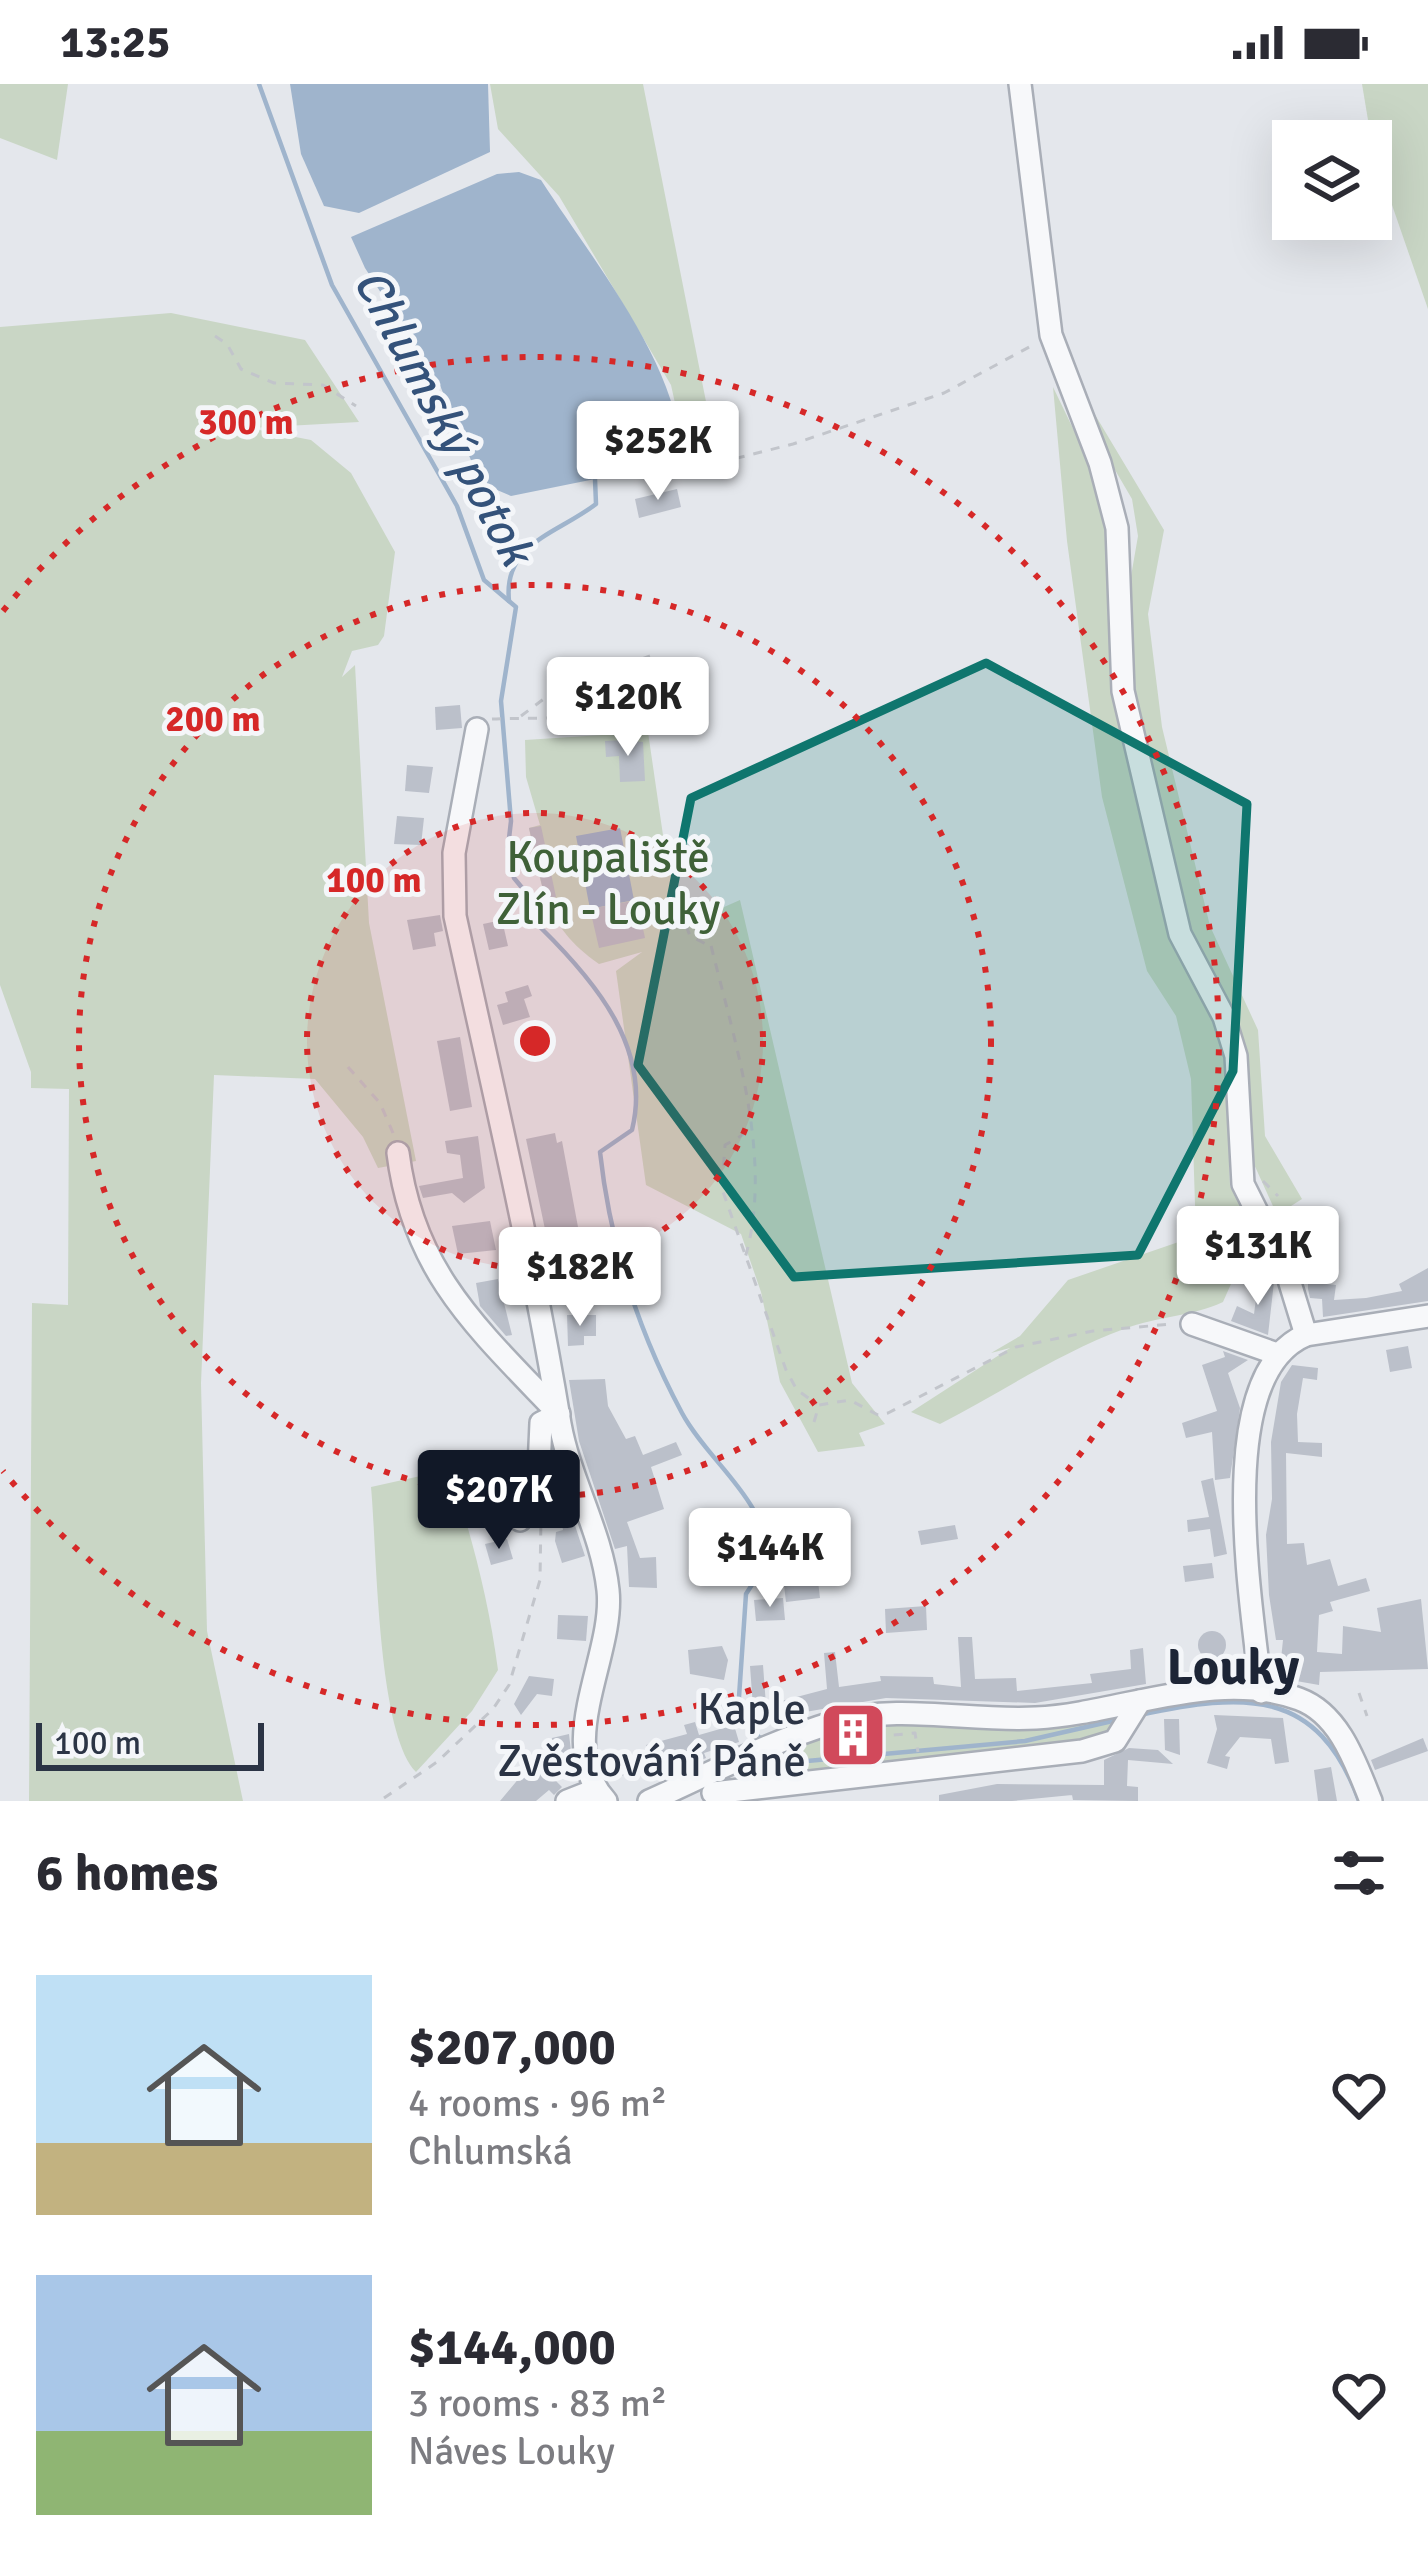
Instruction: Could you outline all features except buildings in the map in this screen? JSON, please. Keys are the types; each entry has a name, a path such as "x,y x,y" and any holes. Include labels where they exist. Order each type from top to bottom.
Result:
{"street":[{"path":"1021,84 1051,335 1100,463 1117,528 1123,691 1180,934 1224,1017 1236,1056 1243,1184 1286,1270 1306,1335"},
{"path":"487,724 454,853 455,916 559,1414 608,1589 608,1623 586,1739 600,1795 567,1801"},
{"path":"398,1153 404,1203 438,1280 463,1315 559,1414"},
{"path":"1261,1692 1245,1503 1256,1401 1277,1354 1306,1335 1428,1316"},
{"path":"1192,1324 1277,1354"},
{"path":"520,1520 539,1468 541,1424 559,1414"},
{"path":"711,1790 768,1747 837,1721 887,1713 1059,1717 1261,1692 1299,1699 1333,1725 1372,1801"},
{"path":"649,1801 711,1790 1082,1750 1115,1741 1134,1711"}],"path":[{"path":"666,476 793,444 944,393 1051,335"},
{"path":"215,336 227,344 241,369 274,383 322,385 356,406"},
{"path":"487,724 613,707 631,694 639,660 650,656"},
{"path":"519,717 553,692"},
{"path":"680,909 690,936 710,946"},
{"path":"703,911 749,1131 756,1212 745,1258"},
{"path":"687,924 704,920"},
{"path":"348,1067 380,1103 398,1153"},
{"path":"749,1131 725,1145 719,1177 786,1370 797,1390 819,1405 850,1400 878,1415 888,1413 992,1357 1093,1331 1192,1324"},
{"path":"814,1422 819,1405"},
{"path":"384,1798 437,1762 493,1709 509,1685 541,1580 540,1501"},
{"path":"1359,1694 1367,1715"},
{"path":"837,1721 841,1744 916,1733 919,1758"}],"highlighted area":[{"path":"986,663 1247,804 1233,1071 1138,1255 794,1277 638,1065 691,798"}],"green space":[{"path":"0,84 68,84 57,160 0,138"},
{"path":"490,84 643,84 718,462 688,462 671,385 559,196 498,129"},
{"path":"1362,84 1428,84 1428,309 1392,205 1392,120 1368,120"},
{"path":"171,313 305,340 359,422 249,428 311,440 351,473 395,552 384,636 378,645 352,651 342,677 355,665 369,923 416,1161 378,1168 363,1137 315,1079 214,1075 201,1383 207,1631 243,1801 29,1801 32,1303 68,1305 69,1089 31,1088 31,1072 0,985 0,327"},
{"path":"1053,387 1096,476 1111,549 1117,692 1226,1057 1230,1186 1256,1233 1242,1239 1246,1250 1223,1302 1100,1338 940,1424 911,1412 1010,1348 991,1353 1020,1336 1068,1280 1196,1236 1191,1079 1176,1016 1147,971 1102,797 1067,541"},
{"path":"1094,413 1164,530 1148,614 1162,727 1210,926 1258,1030 1265,1136 1302,1199 1277,1215 1253,1162 1247,1050 1186,930 1129,691 1126,605 1138,536 1132,499 1101,446"},
{"name":"Koupaliště Zlín - Louky","path":"648,732 664,842 687,915 674,929 740,900 852,1383 885,1424 859,1433 865,1446 818,1452 780,1382 761,1292 741,1234 646,1185 616,971 642,952 599,964 567,935 543,888 529,828 540,825 526,777 525,740"},
{"path":"434,1473 452,1476 479,1572 498,1670 472,1711 416,1772 403,1751 386,1681 371,1487"},
{"path":"1122,1715 1108,1733 1076,1746 759,1780 755,1766 783,1747 874,1725"}],"water":[{"path":"290,84 488,84 490,152 359,213 324,206 301,154"},
{"path":"519,172 541,180 627,309 663,379 681,448 659,461 511,496 490,487 475,470 439,383 365,268 351,237 497,174"},
{"path":"620,828 634,900 590,909 576,836"}],"waterway":[{"name":"Chlumský potok","path":"259,84 332,285 457,506 484,580 516,607 501,701 511,821 508,847 514,878 543,913 541,928 581,971 615,1019 634,1072 632,1130 600,1152 611,1220 628,1286 666,1382 693,1431 747,1500 765,1538 768,1560 746,1594 739,1697 746,1724 763,1741"},
{"path":"509,601 509,581 524,553 596,504 595,479"},
{"name":"Chlumský potok","path":"1140,1715 1212,1703 1273,1707 1299,1718 1322,1736 1359,1801"},
{"name":"Chlumský potok","path":"773,1755 807,1761 1025,1741 1117,1720"}],"place":[{"name":"Kaple Zvěstování Páně","path":"853,1735"}],"district":[{"name":"Louky","path":"1233,1667"}]}
